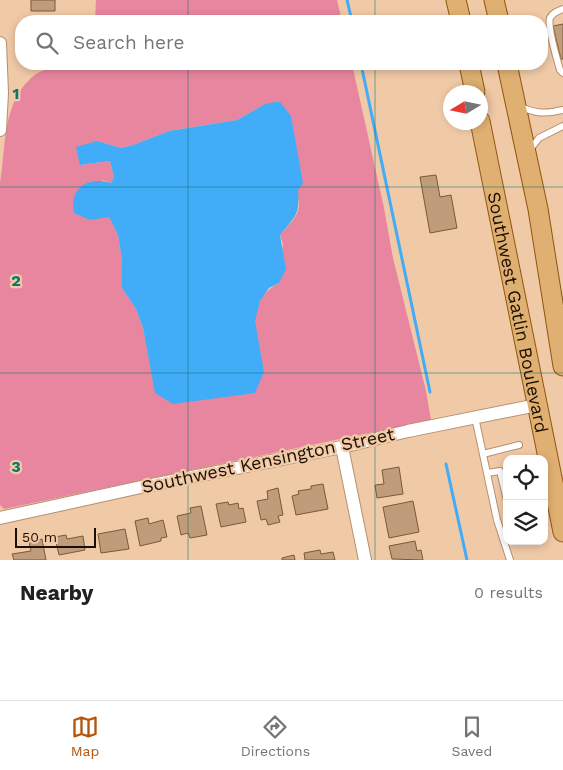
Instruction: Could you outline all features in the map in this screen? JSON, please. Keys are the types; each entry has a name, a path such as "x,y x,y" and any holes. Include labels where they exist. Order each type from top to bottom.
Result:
{"main road":[{"path":"456,0 460,15"},
{"path":"494,0 498,15"},
{"path":"470,70 474,85"},
{"name":"Southwest Gatlin Boulevard","path":"508,70 538,209 563,366"},
{"name":"Southwest Gatlin Boulevard","path":"482,130 563,532"}],"street":[{"path":"0,43 2,93 0,130"},
{"name":"Southwest Kensington Street","path":"0,518 537,405"},
{"path":"342,447 365,560"}],"lane":[{"path":"563,9 557,11 550,18 550,26 560,70 563,73"},
{"path":"516,104 528,110 544,114 563,110"},
{"path":"526,154 539,138 563,126"},
{"path":"475,417 497,520 503,531"},
{"path":"483,454 519,445"},
{"path":"487,474 500,471 503,483"},
{"path":"507,545 510,560"}],"shaded area":[{"path":"96,0 337,0 341,15 95,15"},
{"path":"46,70 353,70 384,208 393,258 426,391 431,420 4,509 0,505 0,183 10,114 22,89 38,73","holes":["265,104 296,185 299,206 294,218 280,235 283,244 279,283 265,294 259,303 255,315 258,341 156,393 143,328 136,309 122,288 122,260 118,235 109,217 102,180 111,183 114,177 110,161 80,165 97,141 121,148 169,131 237,120"]}],"water":[{"path":"280,102 291,116 303,183 298,190 297,211 280,235 286,269 279,283 269,288 260,301 255,321 264,372 255,393 173,404 155,393 143,328 136,309 122,288 122,260 118,235 109,217 90,220 74,213 74,197 82,186 95,181 111,183 114,177 110,161 80,165 76,147 97,141 121,148 169,131 237,120 265,104"}],"building":[{"path":"31,0 55,0 55,11 31,11"},
{"path":"563,24 563,59 561,59 553,26"},
{"path":"436,175 440,197 451,195 457,228 430,233 420,177"},
{"path":"399,467 403,494 377,498 375,485 384,484 382,470"},
{"path":"323,484 328,509 296,515 292,496 299,494 298,491 311,489 311,486"},
{"path":"278,488 283,515 278,516 280,522 268,525 266,519 261,520 257,501 268,499 267,491"},
{"path":"413,501 419,532 389,538 383,507"},
{"path":"228,502 229,505 238,503 239,509 243,508 246,522 221,527 216,504"},
{"path":"201,506 207,535 190,538 188,533 181,535 177,516 191,513 190,508"},
{"path":"148,518 149,524 163,520 167,537 161,538 161,541 140,546 135,521"},
{"path":"125,529 129,549 101,553 98,534"},
{"path":"66,535 67,539 83,536 85,550 59,555 55,537"},
{"path":"42,539 46,560 14,560 12,554 31,551 29,542"},
{"path":"415,541 417,551 421,550 423,560 392,559 389,546"},
{"path":"320,550 321,554 333,552 335,560 305,560 304,553"},
{"path":"294,555 295,560 282,560 282,558"}],"waterway":[{"path":"347,0 351,15"},
{"path":"362,70 430,392"},
{"path":"446,464 467,560"}]}
